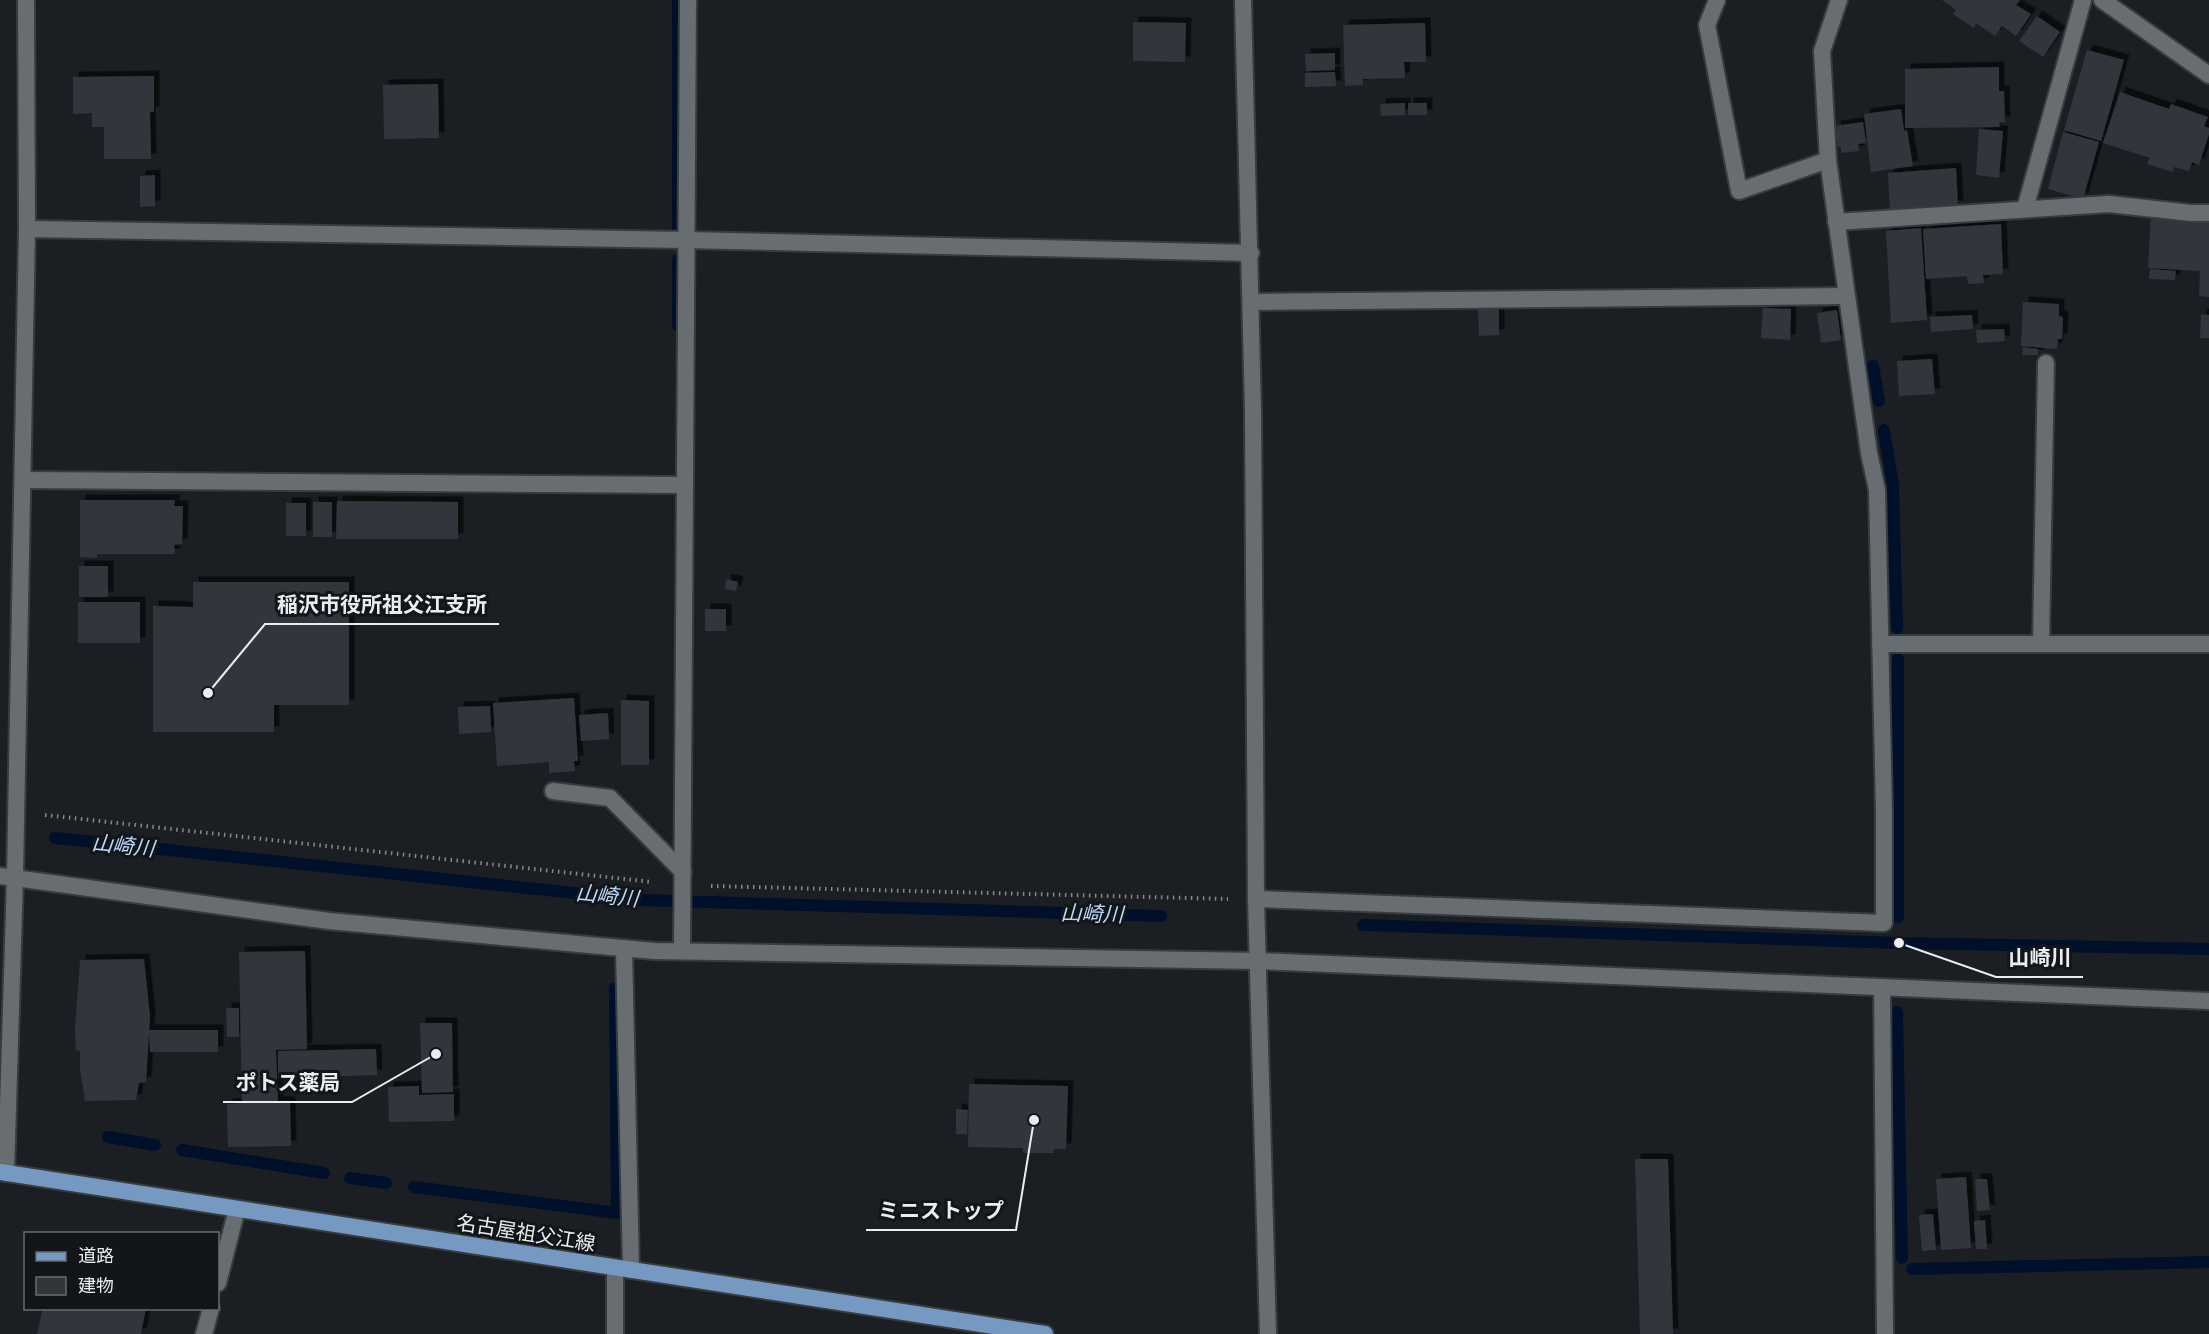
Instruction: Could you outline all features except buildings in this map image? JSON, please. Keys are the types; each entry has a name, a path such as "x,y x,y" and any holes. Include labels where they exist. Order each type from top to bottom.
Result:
{"main road":[{"name":"名古屋祖父江線","path":"3,1173 1045,1334"}],"street":[{"path":"3,1173 7,877 16,812 23,480 23,341 27,229 26,0"},
{"path":"682,951 688,0"},
{"path":"1243,0 1251,253 1256,666 1256,899 1268,1334"},
{"path":"1717,0 1707,25 1739,192 1828,160"},
{"path":"1256,899 1884,922 1877,490 1869,453 1828,160 1822,51 1839,0"},
{"path":"2025,209 2083,0"},
{"path":"2102,0 2209,75"},
{"path":"1836,222 2109,204 2209,213"},
{"path":"27,229 686,240 1251,253"},
{"path":"1251,302 1846,296"},
{"path":"2041,644 2046,363"},
{"path":"23,480 685,485"},
{"path":"1881,644 2209,644"},
{"path":"553,791 610,798 682,883"},
{"path":"7,877 329,921 624,948 682,951 1259,961 2209,1000"},
{"path":"615,1334 623,1269 624,948"},
{"path":"1882,987 1885,1334"},
{"path":"219,1279 237,1209"},
{"path":"204,1334 210,1310"}],"path":[{"path":"16,812 682,883 1256,899"}],"waterway":[{"path":"678,0 678,229"},
{"path":"678,260 678,325"},
{"path":"1873,366 1879,401"},
{"path":"1884,430 1893,486 1897,628"},
{"path":"1898,659 1898,917"},
{"name":"山崎川","path":"55,838 641,900 1161,916"},
{"name":"山崎川","path":"1363,925 1899,943 2209,949"},
{"path":"414,1187 617,1213 615,988"},
{"path":"1897,1012 1902,1258"},
{"path":"108,1137 155,1145"},
{"path":"182,1150 324,1173"},
{"path":"350,1178 386,1183"},
{"path":"1912,1269 2209,1262"}],"place":[{"name":"稲沢市役所祖父江支所","path":"208,693"},
{"name":"山崎川","path":"1899,943"},
{"name":"ポトス薬局","path":"436,1054"},
{"name":"ミニストップ","path":"1034,1120"}]}
